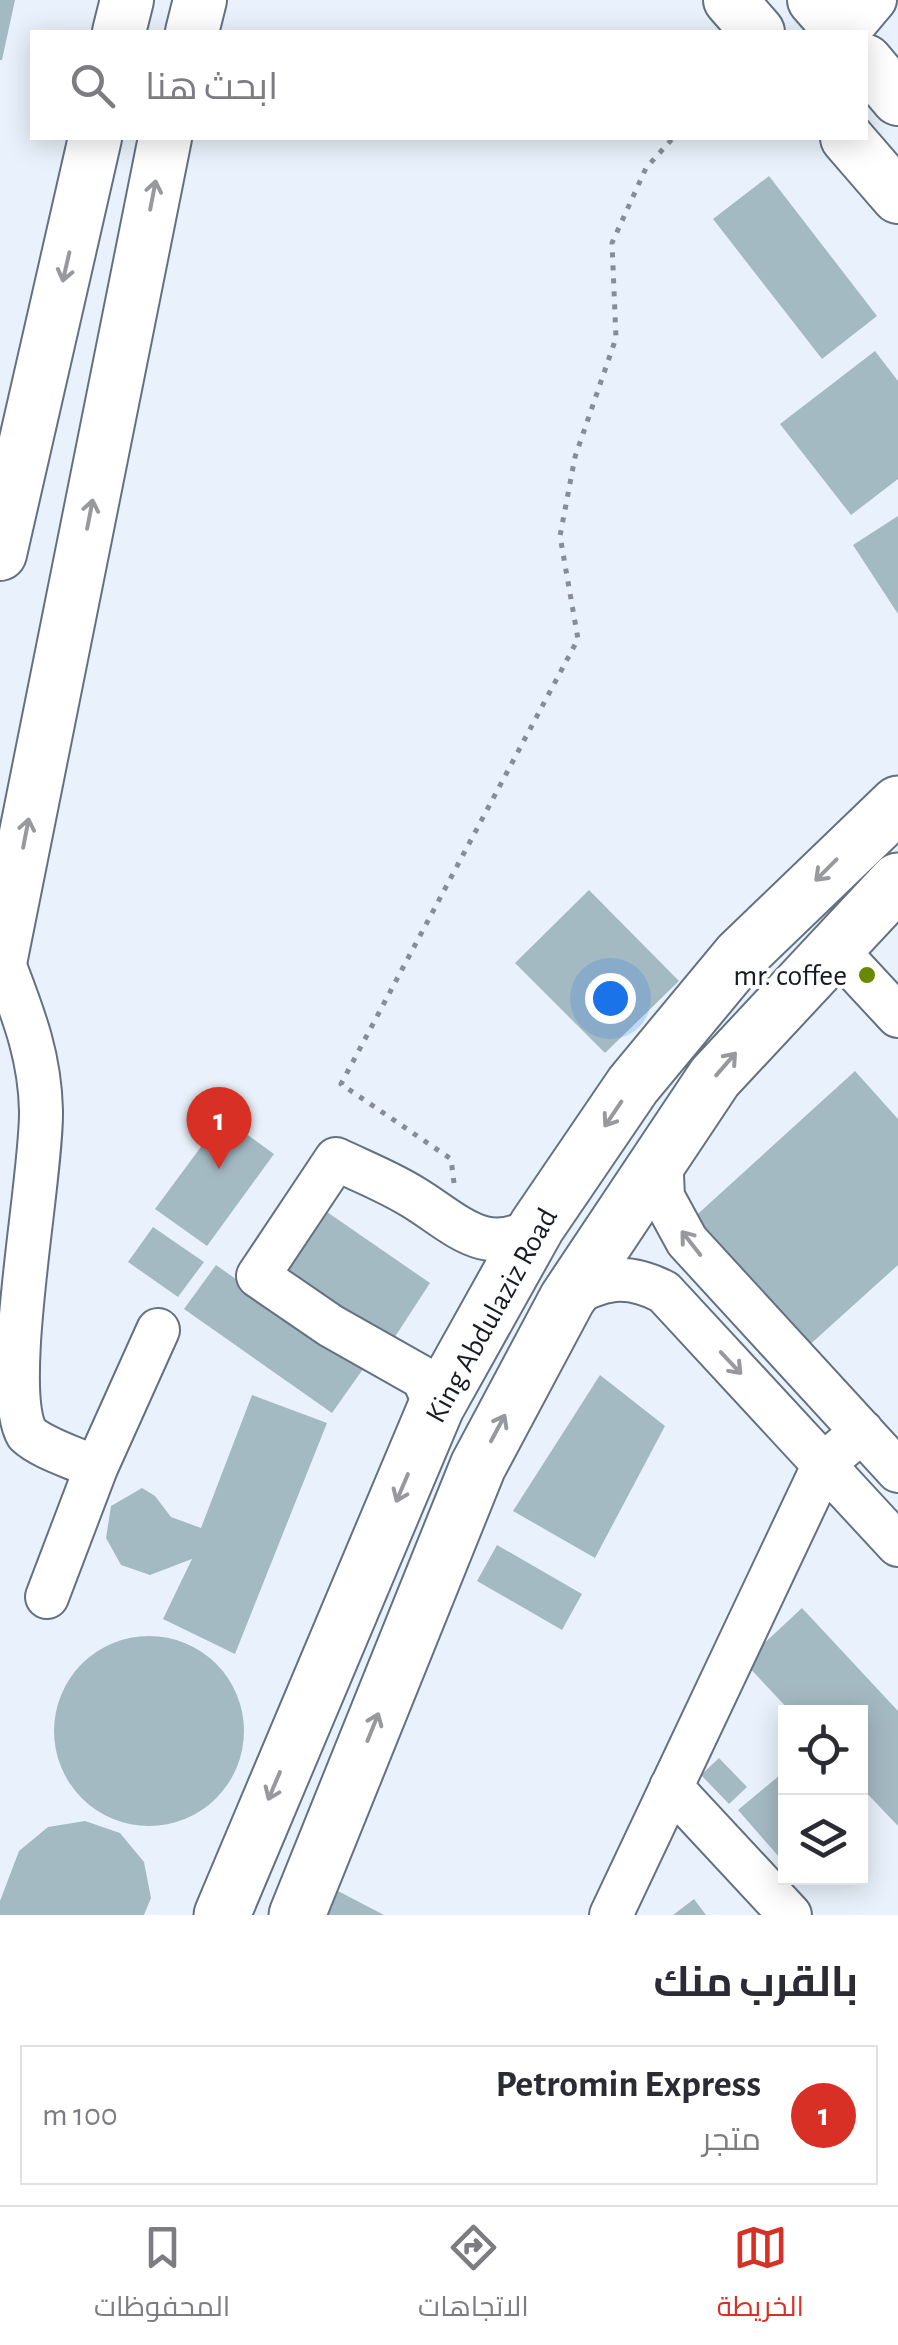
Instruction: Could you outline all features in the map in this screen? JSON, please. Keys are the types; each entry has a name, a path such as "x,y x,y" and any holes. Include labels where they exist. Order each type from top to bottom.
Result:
{"highway":[{"name":"King Abdulaziz Road","path":"222,1915 436,1408 537,1226 632,1085 740,956 898,804"},
{"name":"King Abdulaziz Road","path":"297,1915 478,1466 567,1299 716,1076 833,946 898,881"}],"main road":[{"path":"119,30 126,0"},
{"path":"192,30 200,0"},
{"path":"730,0 756,30"},
{"path":"814,0 843,30"},
{"path":"868,63 898,99"},
{"path":"0,554 95,140"},
{"path":"1,959 165,140"},
{"path":"849,140 898,197"}],"street":[{"path":"847,30 874,0"},
{"path":"833,946 898,1016"},
{"path":"1,959 38,1058 41,1116 7,1340 8,1393 26,1434 96,1468"},
{"path":"661,1153 659,1176 671,1215 722,1280 898,1470"},
{"path":"436,1408 423,1378 331,1326 258,1276 336,1159 412,1196 458,1228 500,1242 518,1239 537,1226"},
{"path":"567,1299 592,1283 640,1280 664,1292 898,1545"},
{"path":"688,1316 722,1280"},
{"path":"48,1596 96,1468 158,1330"},
{"path":"611,1915 824,1464 862,1431"},
{"path":"671,1788 790,1915"}],"path":[{"path":"458,1228 452,1159 341,1084 578,639 560,536 575,457 616,338 612,243 646,168 671,140"}],"building":[{"path":"0,0 15,0 2,60 0,60"},
{"path":"769,176 877,316 822,359 713,219"},
{"path":"875,351 898,381 898,479 851,515 780,424"},
{"path":"898,516 898,614 853,545"},
{"path":"589,890 679,981 605,1053 515,963"},
{"path":"855,1071 898,1119 898,1265 805,1349 689,1222"},
{"path":"223,1117 274,1154 207,1246 155,1209"},
{"path":"327,1212 430,1283 387,1349 284,1276"},
{"path":"153,1227 204,1262 178,1297 128,1262"},
{"path":"216,1265 363,1369 332,1413 184,1309"},
{"path":"600,1375 665,1426 595,1558 513,1511"},
{"path":"252,1395 327,1423 235,1654 163,1619 192,1559 150,1575 121,1565 106,1538 111,1506 142,1488 155,1496 171,1517 201,1528"},
{"path":"497,1545 582,1594 562,1630 477,1581"},
{"path":"802,1608 898,1711 898,1826 868,1794 868,1705 784,1705 744,1662"},
{"path":"149,1636 185,1643 216,1664 237,1695 244,1731 237,1767 216,1798 185,1819 149,1826 113,1819 82,1798 61,1767 54,1731 61,1695 82,1664 113,1643"},
{"path":"719,1758 747,1787 729,1804 701,1775"},
{"path":"778,1777 778,1856 738,1810"},
{"path":"85,1821 120,1833 144,1862 151,1898 144,1915 0,1915 0,1901 19,1851 48,1827"},
{"path":"338,1891 384,1915 325,1915"},
{"path":"694,1899 706,1915 673,1915"}],"place":[{"name":"mr. coffee","path":"867,975"},
{"name":"Petromin Express","path":"219,1169"}]}
